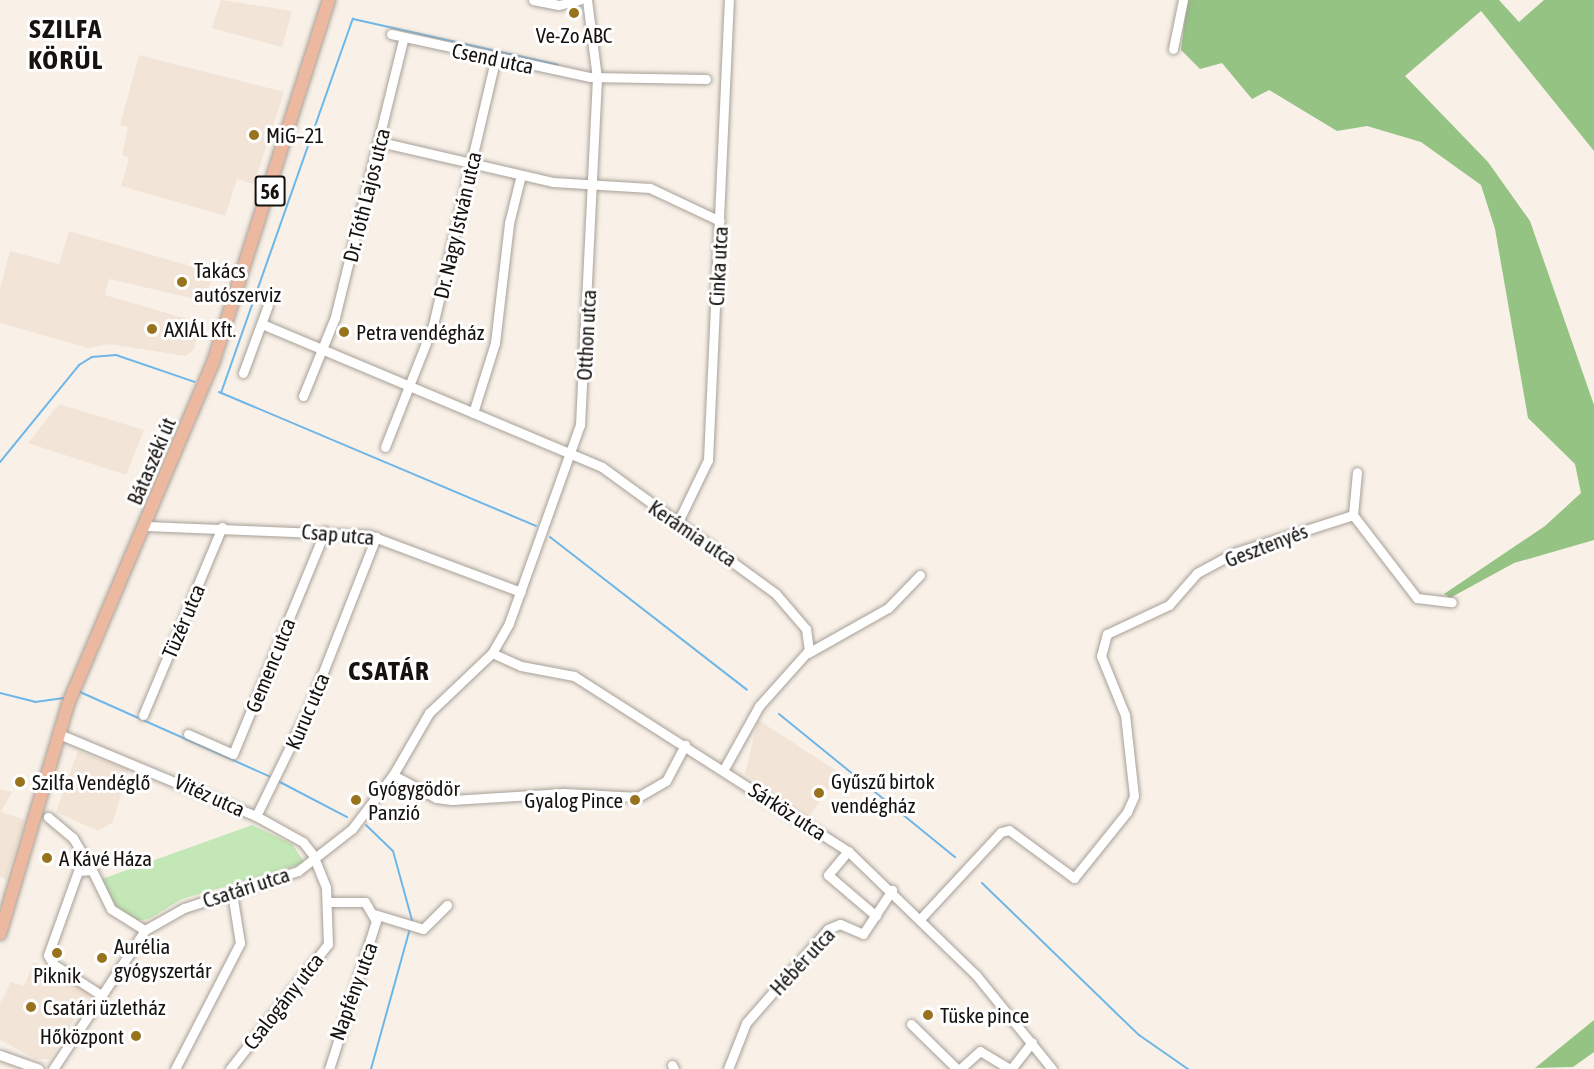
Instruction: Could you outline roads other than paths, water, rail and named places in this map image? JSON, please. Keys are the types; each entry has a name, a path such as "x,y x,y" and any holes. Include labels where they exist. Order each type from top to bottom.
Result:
{"main road":[{"name":"Bátaszéki út","path":"0,934 59,734 86,656 207,380 329,0"}],"street":[{"path":"533,0 559,4 579,0"},
{"name":"Otthon utca","path":"492,653 521,592 572,455 584,378 597,78 587,0"},
{"name":"Cinka utca","path":"677,524 708,460 729,0"},
{"path":"1173,49 1184,0"},
{"name":"Csend utca","path":"391,34 495,60 597,78 706,79"},
{"name":"Dr. Tóth Lajos utca","path":"323,351 380,142 404,38"},
{"name":"Dr. Nagy István utca","path":"411,387 433,325 495,60"},
{"path":"380,142 521,175 592,186 650,188 720,221"},
{"path":"473,412 495,343 509,223 521,175"},
{"path":"243,373 268,305"},
{"name":"Kerámia utca","path":"262,324 602,467 677,524 776,594 806,629 808,653"},
{"path":"303,396 323,351"},
{"path":"385,447 411,387"},
{"path":"1357,472 1353,515 1417,598 1452,602"},
{"name":"Gesztenyés","path":"921,918 1001,832 1009,830 1074,878 1127,812 1134,796 1125,715 1101,656 1107,634 1168,605 1197,573 1234,553 1353,515"},
{"name":"Csap utca","path":"144,526 325,531 376,537 521,592"},
{"name":"Tüzér utca","path":"143,715 222,527"},
{"name":"Gemenc utca","path":"188,734 233,754 325,531"},
{"name":"Kuruc utca","path":"256,816 280,774 376,537"},
{"path":"724,769 759,706 808,653 888,608 920,575"},
{"name":"Sárköz utca","path":"492,653 521,666 574,676 724,769 848,851 921,918 1032,1042 1051,1068"},
{"name":"Csatári utca","path":"53,1069 145,930 184,908 277,880 315,861 352,829 393,775 429,712 492,653"},
{"name":"Vitéz utca","path":"59,734 256,816 303,842 315,861"},
{"path":"393,775 436,798 452,800 564,793 638,797 666,781 685,745"},
{"path":"48,817 73,838 111,909 145,930"},
{"path":"848,851 828,875 876,916"},
{"name":"Csalogány utca","path":"230,1069 328,944 328,902 315,861"},
{"path":"92,870 81,870 74,878 48,955 53,964 101,995"},
{"name":"Hébér utca","path":"728,1069 746,1023 828,929 840,924 863,934 892,890"},
{"path":"175,1069 240,943 232,893"},
{"name":"Napfény utca","path":"328,902 354,898 374,914 423,929 447,905"},
{"name":"Napfény utca","path":"329,1069 334,1041 373,935 374,914"},
{"path":"911,1024 958,1069 980,1052 1011,1069 1032,1042"},
{"path":"0,1053 39,1069"}],"waterway":[{"path":"221,393 353,19 558,65"},
{"path":"0,462 79,365 92,357 116,355 195,382"},
{"path":"219,392 536,526"},
{"path":"550,537 747,690"},
{"path":"80,692 273,778"},
{"path":"0,693 35,702 64,698"},
{"path":"779,714 955,857"},
{"path":"278,781 347,817"},
{"path":"366,825 393,851 412,920"},
{"path":"982,883 1139,1035 1188,1069"},
{"path":"371,1069 410,928"}],"place":[{"name":"Ve-Zo ABC","path":"574,13"},
{"name":"MiG–21","path":"254,135"},
{"name":"Takács autószerviz","path":"182,282"},
{"name":"AXIÁL Kft.","path":"152,329"},
{"name":"Petra vendégház","path":"344,332"},
{"name":"Szilfa Vendéglő","path":"20,782"},
{"name":"Gyűszű birtok vendégház","path":"819,793"},
{"name":"Gyógygödör Panzió","path":"356,800"},
{"name":"Gyalog Pince","path":"635,800"},
{"name":"A Kávé Háza","path":"47,858"},
{"name":"Piknik","path":"57,953"},
{"name":"Aurélia gyógyszertár","path":"102,958"},
{"name":"Csatári üzletház","path":"31,1007"},
{"name":"Tüske pince","path":"928,1015"},
{"name":"Hőközpont","path":"136,1036"}],"district":[{"name":"SZILFA KÖRÜL","path":"66,44"},
{"name":"CSATÁR","path":"389,671"}]}
